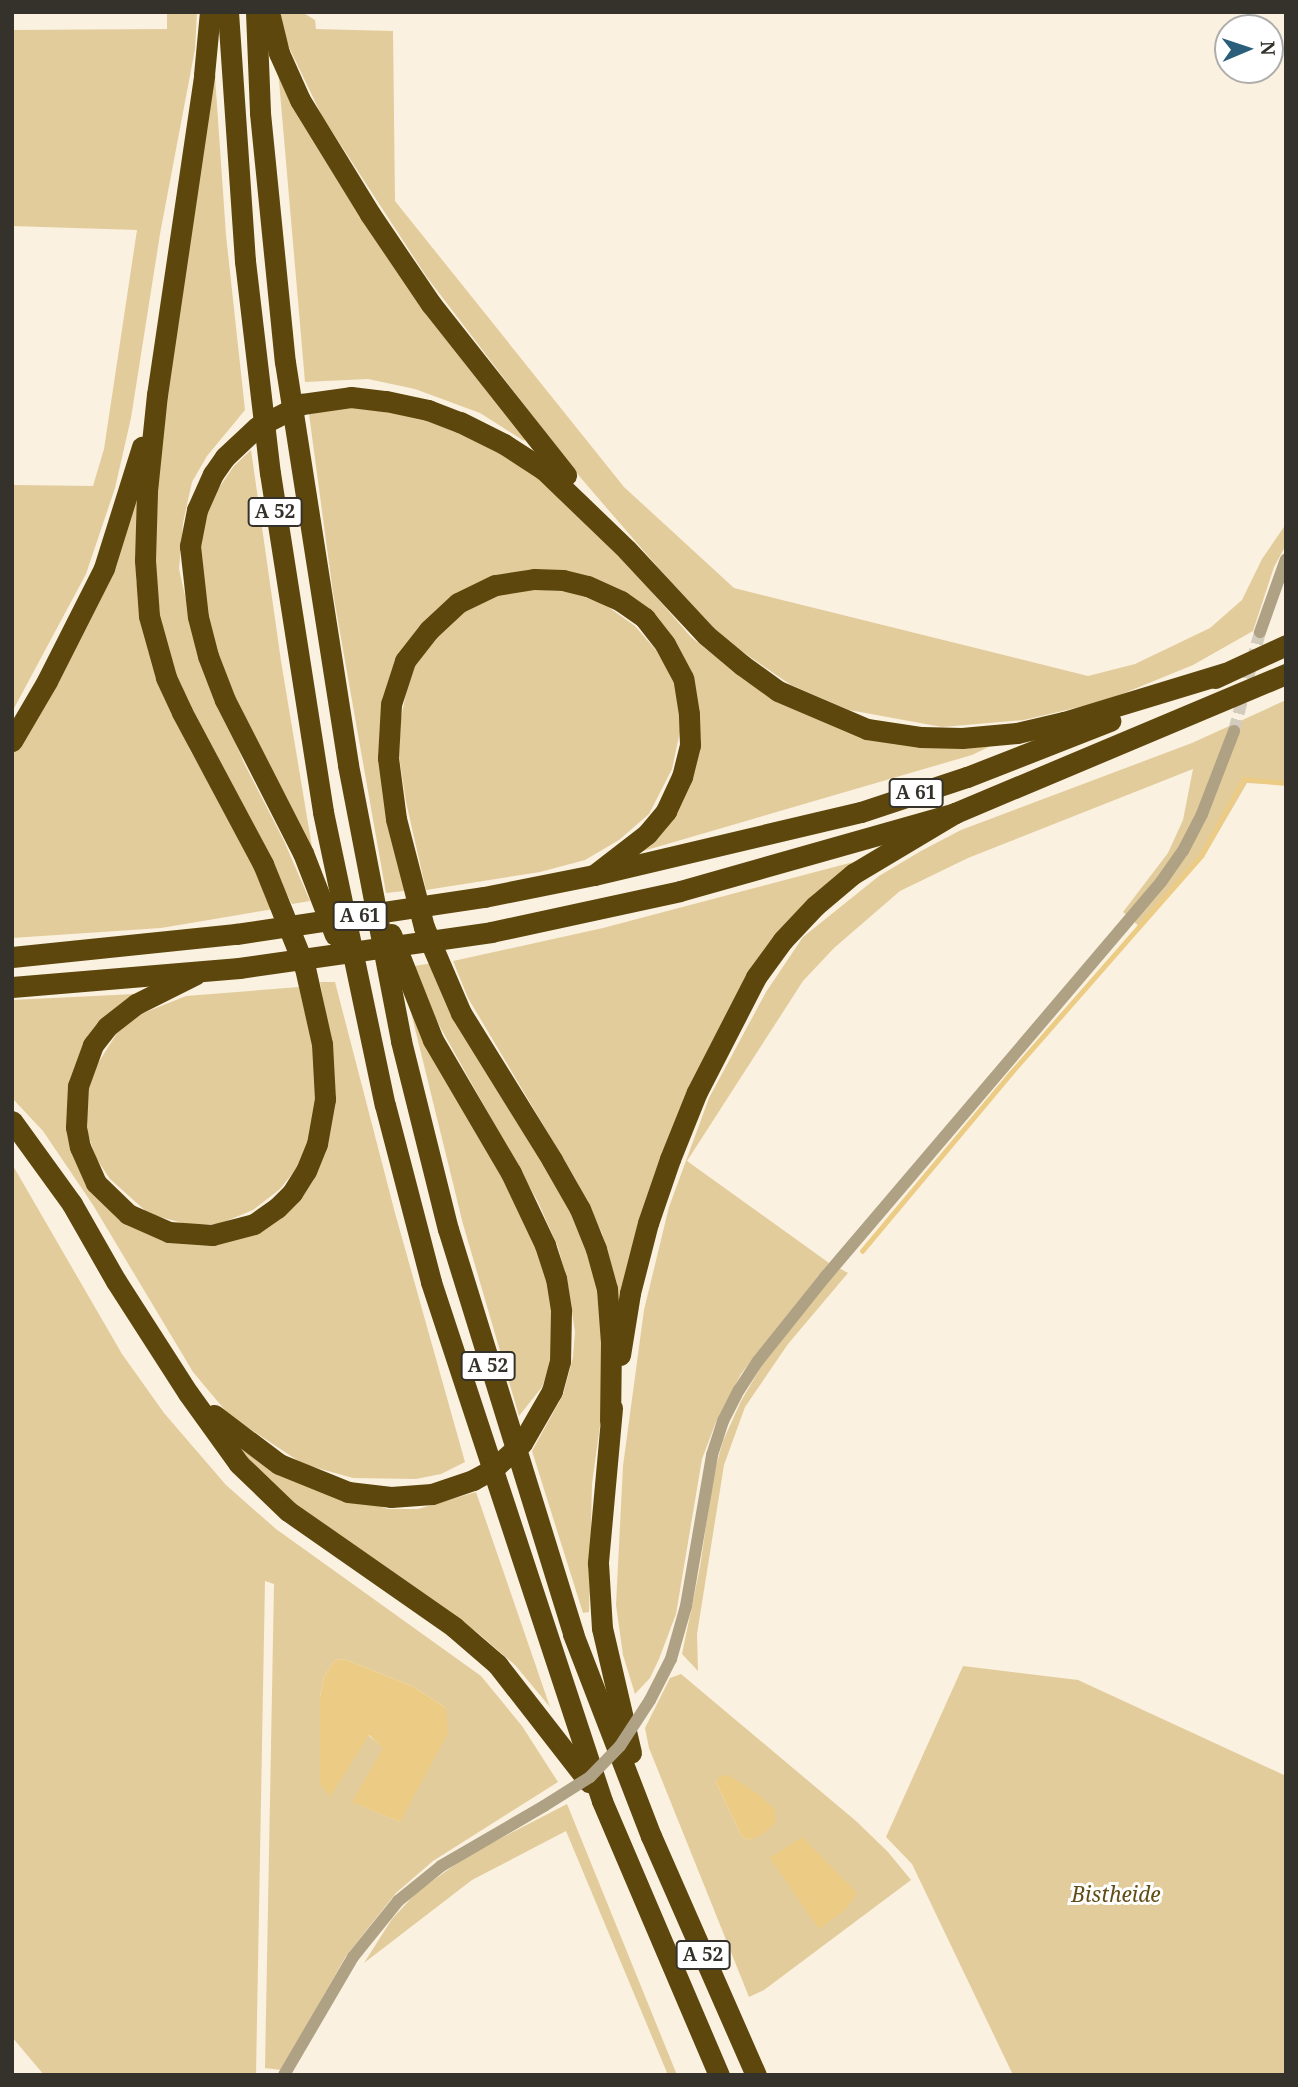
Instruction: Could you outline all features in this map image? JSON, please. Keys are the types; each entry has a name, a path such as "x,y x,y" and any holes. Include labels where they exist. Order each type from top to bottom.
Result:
{"highway":[{"path":"195,974 136,1004 100,1036 93,1045 78,1086 75,1126 80,1147 96,1184 128,1214 169,1232 212,1235 254,1224 277,1208 292,1193 306,1171 317,1144 325,1099 325,1075 317,1013 292,934 263,864 166,677 149,616 145,560 157,394 204,75 210,12"},
{"name":"A 52","path":"228,12 245,261 270,473 323,812 385,1105 430,1282 602,1801 719,2075"},
{"name":"A 52","path":"256,12 260,113 285,362 346,751 401,1041 452,1242 573,1634 651,1836 756,2075"},
{"path":"269,12 279,53 300,100 378,225 431,304 498,392 627,550"},
{"path":"12,741 47,681 104,568 157,394"},
{"path":"363,1005 303,853 225,700 208,656 198,617 190,546 197,510 213,474 225,457 257,427 302,404 351,397 386,401 428,410 505,444 544,470 627,550 706,635 742,665 778,691 867,729 921,737 962,738 1017,733 1064,722 1225,673"},
{"path":"594,875 647,835 666,811 682,777 690,745 690,714 683,678 665,644 645,618 621,601 587,586 563,580 534,579 495,585 458,603 429,630 405,661 391,704 389,744 396,819 424,927 461,1013 552,1160 580,1209 596,1249 607,1289 611,1342 610,1421"},
{"name":"A 61","path":"12,957 236,934 484,897 594,875 861,811 1049,746 1286,645"},
{"name":"A 61","path":"12,987 195,974 491,932 680,891 955,813 1286,674"},
{"path":"651,1836 602,1628 598,1563 610,1421 630,1293 648,1223 697,1092 756,977 783,940 815,906 853,874 955,813"},
{"path":"188,1393 247,1442 279,1464 348,1492 391,1497 432,1494 493,1469 522,1443 552,1391 560,1361 561,1311 556,1278 545,1245 511,1173 433,1040 417,1006 371,882"},
{"path":"12,1121 72,1204 116,1281 188,1393 239,1464 288,1511 454,1628 497,1664 565,1749 602,1801"}],"street":[{"path":"1260,632 1286,559"},
{"path":"284,2075 353,1957 398,1901 441,1866 590,1777 620,1746 650,1700 671,1659 686,1606 712,1455 723,1421 739,1390 758,1361 825,1277 1161,882 1183,851 1202,814 1234,731"}],"green space":[{"path":"167,12 197,12 195,49 160,234 131,418 115,488 86,574 12,712 12,485 93,486 104,449 137,230 12,226 12,30 167,29"},
{"path":"280,12 302,12 315,20 316,29 393,31 395,201 624,487 734,588 1088,676 1135,664 1210,628 1242,600 1262,559 1286,524 1286,545 1274,567 1253,631 1193,665 1105,701 1024,720 942,727 849,710 791,685 734,646 699,615 580,477 426,276 322,116 286,41"},
{"path":"214,62 226,235 245,410 207,456 192,482 183,523 179,569 198,653 244,763 284,841 310,901 292,904 177,683 159,628 152,504"},
{"path":"278,69 526,438 524,441 480,413 415,389 368,379 305,382"},
{"path":"360,406 415,414 497,445 554,486 604,537 691,637 731,669 799,711 997,743 972,755 626,856 680,794 688,674 595,580 456,597 390,691 404,891 386,893 333,593 309,414"},
{"path":"251,450 281,661 314,859 223,671 211,630 199,567 203,526 214,495 234,466"},
{"path":"139,486 136,580 162,687 190,750 246,847 274,909 161,928 12,938 12,754"},
{"path":"533,589 571,592 604,604 635,626 661,656 675,686 681,727 672,769 649,814 619,840 585,860 540,872 426,890 406,802 399,756 401,718 410,674 422,652 439,631 470,606 501,593"},
{"path":"1286,700 1286,785 1247,783 1204,857 1141,928 1123,912 1168,853 1183,820 1193,769 968,858 900,891 834,948 803,981 687,1161 829,1263 741,1374 716,1422 702,1459 676,1614 650,1678 635,1694 623,1655 616,1605 623,1466 644,1310 669,1207 709,1098 766,992 803,937 879,876 921,851 961,830 1192,743"},
{"path":"861,860 767,950 621,1305 602,1233 576,1180 468,998 453,961 603,928"},
{"path":"433,963 572,1205 599,1293 604,1396 592,1484 589,1612 583,1613 532,1451 563,1395 573,1357 575,1332 567,1280 558,1247 538,1202 434,1016 414,966"},
{"path":"320,982 335,982 395,1213 465,1462 441,1474 416,1479 353,1478 303,1464 229,1415 193,1372 93,1205 43,1131 12,1098 12,1000 135,994 116,1008 72,1111 106,1199 216,1238 297,1194 332,1046"},
{"path":"299,987 319,1075 308,1149 296,1169 280,1189 253,1210 219,1224 190,1225 149,1214 110,1179 96,1158 88,1134 85,1100 95,1068 117,1033 136,1016 186,996"},
{"path":"406,992 489,1144 551,1282 553,1355 542,1387 519,1416 463,1224"},
{"path":"12,1164 122,1354 164,1413 226,1485 276,1529 481,1676 522,1726 558,1782 433,1861 396,1893 346,1956 281,2070 265,2068 274,1584 265,1581 256,2075 44,2075 12,2037","holes":["344,1659 412,1686 446,1708 400,1822 353,1802 384,1748 368,1735 330,1796 320,1697 324,1677 335,1660"]},
{"path":"837,1267 848,1273 788,1344 745,1407 724,1465 697,1634 698,1671 682,1654 700,1567 713,1477 723,1441 741,1401 764,1362"},
{"path":"235,1446 289,1476 388,1509 418,1509 476,1492 550,1707 515,1665 478,1633 291,1501"},
{"name":"Bistheide","path":"963,1666 1078,1680 1286,1776 1286,2075 1013,2075 912,1864 886,1837"},
{"path":"681,1674 856,1821 888,1852 911,1880 764,1990 749,1997 649,1748 645,1728 670,1678","holes":["716,1782 775,1810 774,1824 749,1840 742,1837"]},
{"path":"567,1804 677,2075 668,2075 566,1831 472,1880 364,1963 392,1919 417,1892 470,1854"}],"shaded area":[{"path":"344,1659 412,1686 446,1708 448,1733 400,1822 352,1802 383,1748 369,1735 330,1797 320,1784 320,1697 324,1677 335,1660"},
{"path":"728,1775 758,1794 775,1810 775,1824 761,1835 749,1840 742,1837 716,1782 720,1776"},
{"path":"802,1837 857,1893 846,1909 819,1929 770,1858"}],"waterway":[{"path":"862,1251 1010,1074 1201,856 1244,779 1286,783"}],"tunnel":[{"path":"1234,731 1260,632"}]}
